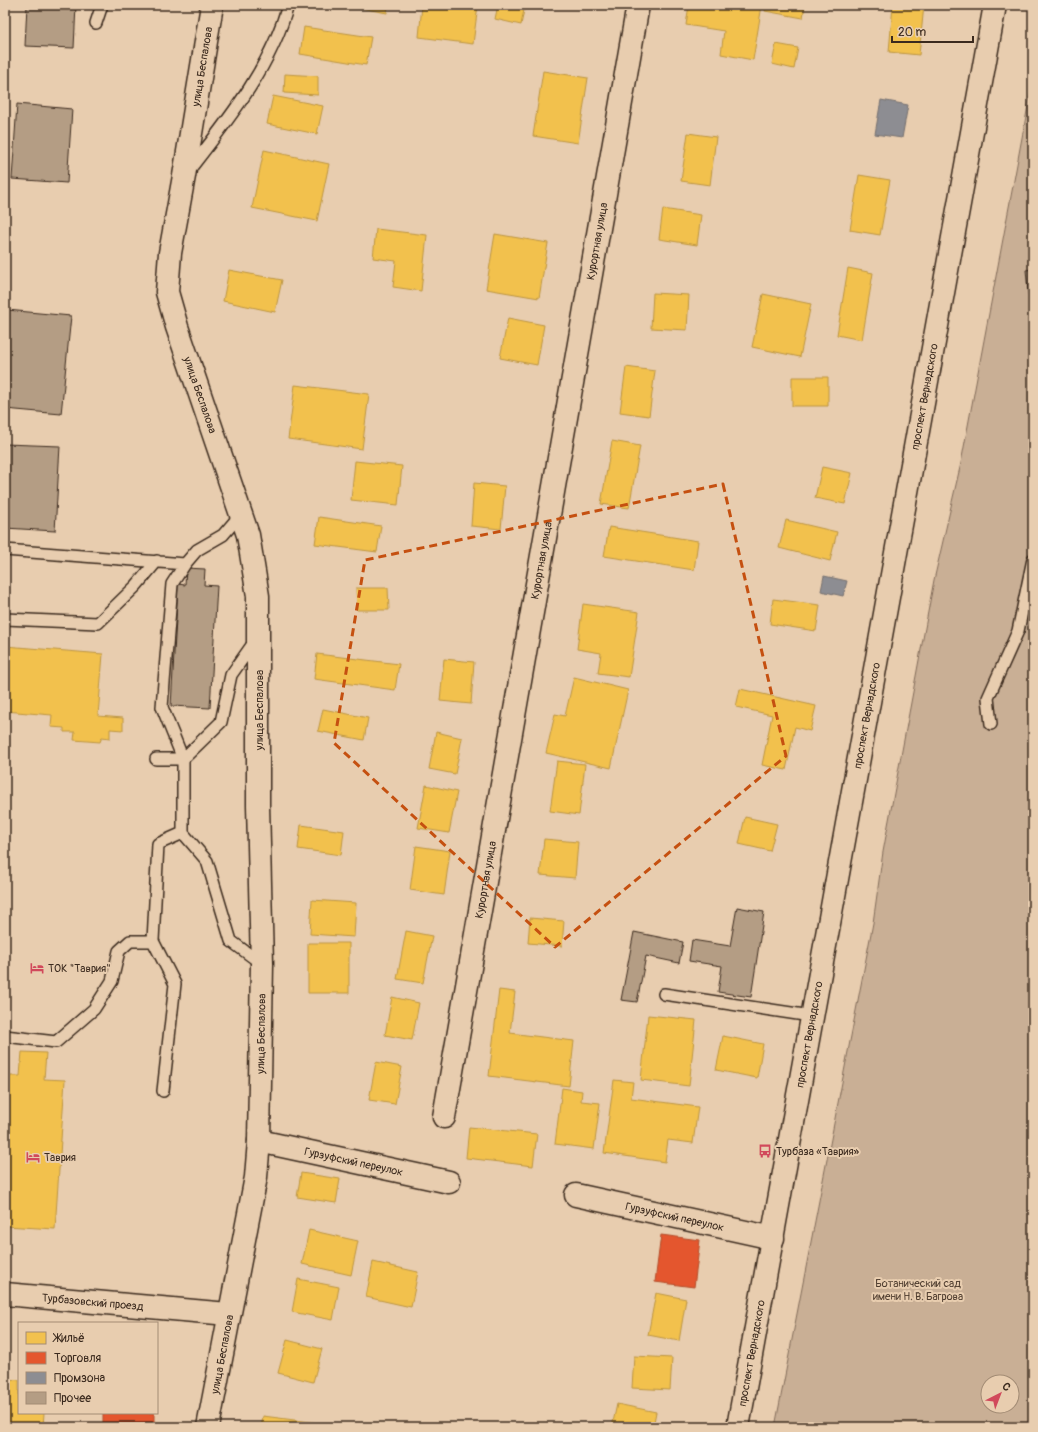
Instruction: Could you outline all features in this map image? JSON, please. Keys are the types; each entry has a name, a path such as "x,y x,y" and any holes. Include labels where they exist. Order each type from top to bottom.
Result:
{"main road":[{"name":"улица Беспалова","path":"208,1427 228,1314 256,1177 259,1140 262,964 258,805 259,635 258,596 253,557 241,514 176,327 168,292 170,253 212,5"},
{"name":"Курортная улица","path":"444,1117 638,5"},
{"name":"проспект Вернадского","path":"738,1427 773,1238 811,1016 995,5"},
{"name":"Гурзуфский переулок","path":"259,1140 448,1182"},
{"name":"Гурзуфский переулок","path":"576,1195 773,1238"},
{"name":"Турбазовский проезд","path":"5,1294 228,1314"}],"lane":[{"path":"96,23 102,5"},
{"path":"184,176 225,123 262,69 283,25 288,5"},
{"path":"241,514 223,535 197,550 185,564 172,584 162,707 184,759 183,833 207,861 231,941 262,964"},
{"path":"5,550 185,564"},
{"path":"991,724 988,698 1018,632 1033,559"},
{"path":"5,619 98,623 136,586 157,561"},
{"path":"156,759 184,759 221,722 231,675 259,635"},
{"path":"163,1090 175,984 153,941 158,844 183,833"},
{"path":"5,1036 56,1042 94,1009 112,981 119,952 130,941 153,941"},
{"path":"664,994 811,1016"}],"highlighted area":[{"path":"723,484 786,756 555,947 334,743 365,560"}],"green space":[{"name":"Ботанический сад имени Н. В. Багрова","path":"1033,79 1033,1427 775,1427 873,923 883,852 934,580 961,463"}],"building: Жильё":[{"path":"345,5 388,5 387,13"},
{"path":"422,5 478,5 473,44 419,37"},
{"path":"498,5 525,5 521,25 495,19"},
{"path":"689,5 762,5 753,60 721,54 724,31 686,25"},
{"path":"766,5 805,5 803,18 765,11"},
{"path":"893,5 924,5 919,55 889,52"},
{"path":"304,27 371,37 366,65 300,54"},
{"path":"776,44 798,48 794,69 772,64"},
{"path":"543,71 588,78 578,143 533,136"},
{"path":"285,74 318,76 318,95 284,93"},
{"path":"273,96 323,106 317,134 267,124"},
{"path":"688,133 716,137 710,185 681,181"},
{"path":"264,150 329,164 317,221 252,208"},
{"path":"859,175 890,180 880,235 850,230"},
{"path":"663,209 701,215 697,245 659,239"},
{"path":"376,229 427,235 421,291 393,287 396,261 373,258"},
{"path":"495,234 548,243 539,298 486,289"},
{"path":"848,268 873,273 862,340 837,335"},
{"path":"229,270 282,280 275,312 223,301"},
{"path":"653,293 689,295 687,330 651,328"},
{"path":"763,294 811,304 800,357 752,347"},
{"path":"508,318 544,325 537,365 500,358"},
{"path":"626,367 655,371 649,416 620,412"},
{"path":"792,377 828,377 828,406 792,406"},
{"path":"295,385 369,394 362,449 288,439"},
{"path":"612,441 640,446 629,508 601,504"},
{"path":"355,461 402,466 398,505 351,500"},
{"path":"822,467 852,473 845,504 815,498"},
{"path":"474,483 505,486 501,529 471,526"},
{"path":"319,517 381,526 377,552 315,544"},
{"path":"786,520 837,532 830,561 779,548"},
{"path":"609,527 698,541 694,570 604,556"},
{"path":"356,588 388,588 389,610 357,610"},
{"path":"773,599 820,605 816,631 770,624"},
{"path":"583,604 639,612 629,677 598,673 601,653 577,649"},
{"path":"5,646 103,654 98,716 123,718 123,730 110,729 110,738 102,737 100,742 74,740 75,732 64,732 64,728 51,727 52,715 5,711"},
{"path":"317,654 399,664 395,690 314,679"},
{"path":"444,659 474,662 471,704 440,701"},
{"path":"574,677 628,690 611,768 546,753 555,714 565,716"},
{"path":"740,689 816,706 810,731 795,727 786,770 762,765 772,715 736,707"},
{"path":"323,709 368,718 364,740 318,731"},
{"path":"436,732 462,738 455,774 429,769"},
{"path":"557,761 585,764 579,815 550,811"},
{"path":"426,785 457,792 449,833 418,828"},
{"path":"745,817 777,824 770,851 739,844"},
{"path":"301,825 344,831 341,855 298,849"},
{"path":"544,839 578,842 575,878 540,875"},
{"path":"416,846 450,851 444,895 410,890"},
{"path":"312,900 356,903 354,937 310,934"},
{"path":"530,918 564,921 562,946 528,943"},
{"path":"406,931 432,936 423,983 397,979"},
{"path":"308,943 349,943 349,993 308,993"},
{"path":"499,990 515,992 510,1033 574,1041 569,1086 489,1076"},
{"path":"392,997 419,1003 412,1040 385,1035"},
{"path":"648,1015 696,1020 689,1086 641,1080"},
{"path":"723,1036 763,1044 757,1078 716,1070"},
{"name":"Таврия","path":"22,1052 46,1053 44,1079 65,1080 55,1229 5,1226 6,1076 20,1076"},
{"path":"376,1062 402,1067 395,1104 369,1100"},
{"path":"614,1080 633,1082 631,1098 698,1107 693,1143 668,1140 665,1162 604,1153"},
{"path":"562,1088 582,1091 581,1101 600,1103 594,1149 555,1144"},
{"path":"469,1127 537,1134 533,1166 466,1158"},
{"path":"301,1173 340,1179 336,1203 297,1197"},
{"path":"309,1230 358,1241 351,1275 302,1264"},
{"path":"373,1262 418,1272 411,1307 366,1297"},
{"path":"298,1279 339,1287 333,1320 292,1312"},
{"path":"656,1293 686,1299 679,1341 648,1335"},
{"path":"287,1340 322,1349 313,1382 278,1373"},
{"path":"634,1356 672,1358 670,1390 632,1388"},
{"path":"5,1379 18,1380 18,1414 44,1414 43,1427 5,1427"},
{"path":"617,1404 656,1412 653,1427 612,1427"},
{"path":"263,1416 318,1423 318,1427 261,1427"}],"building: Торговля":[{"path":"661,1235 700,1240 694,1287 655,1282"},
{"path":"103,1414 154,1414 154,1427 103,1427"}],"building: Промзона":[{"path":"881,100 908,105 902,138 875,134"},
{"path":"824,576 847,581 843,596 821,591"}],"building: Прочее":[{"path":"27,5 76,5 74,48 25,46"},
{"path":"17,104 72,109 67,183 12,179"},
{"path":"1033,269 1033,342 1026,270"},
{"path":"7,310 71,316 61,414 5,409 5,328"},
{"path":"5,444 60,446 55,531 5,528"},
{"path":"186,568 205,569 204,585 217,586 210,708 171,706 178,584 185,585"},
{"path":"737,907 764,912 751,997 718,992 722,966 689,961 692,940 730,946"},
{"path":"634,932 683,942 679,963 646,956 637,1002 621,1000"}],"place":[{"name":"ТОК \"Таврия\"","path":"37,968"},
{"name":"Турбаза «Таврия»","path":"765,1151"},
{"name":"Таврия","path":"33,1157"}]}
